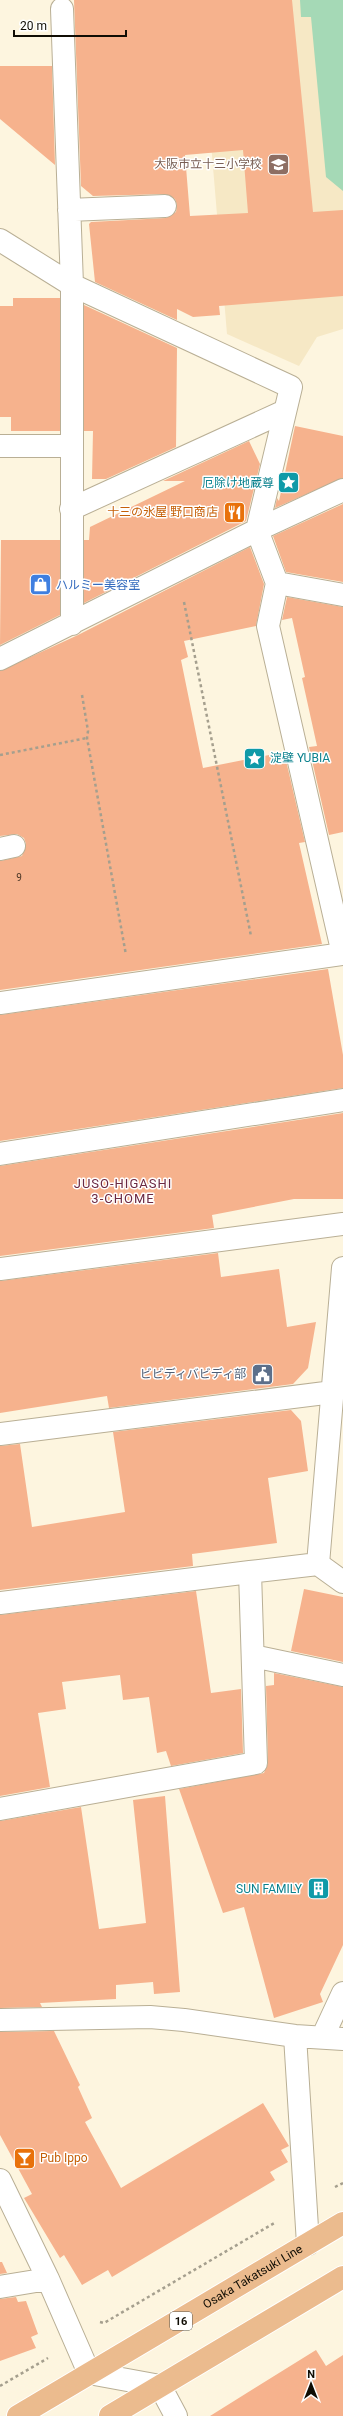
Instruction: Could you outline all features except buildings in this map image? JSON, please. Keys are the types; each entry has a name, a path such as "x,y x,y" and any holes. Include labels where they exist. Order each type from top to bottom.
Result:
{"main road":[{"name":"Osaka Takatsuki Line","path":"18,2416 89,2373 174,2326 343,2223"},
{"path":"110,2416 343,2277"}],"street":[{"path":"62,9 72,284 72,624"},
{"path":"69,210 165,206"},
{"path":"0,240 72,284 290,387 257,530 277,583 268,626 339,915 343,954 0,1003"},
{"path":"71,509 285,411"},
{"path":"0,446 72,446"},
{"path":"0,659 257,530 343,490"},
{"path":"277,583 343,595"},
{"path":"0,1154 343,1100"},
{"path":"0,1269 343,1224"},
{"path":"318,1564 333,1392 341,1323 343,1268"},
{"path":"0,1434 333,1392"},
{"path":"0,1603 318,1564 343,1582"},
{"path":"0,1809 256,1763 250,1572"},
{"path":"253,1656 343,1675"},
{"path":"0,2020 150,2017 184,2020 295,2036 333,2037 343,1993"},
{"path":"295,2036 308,2244"},
{"path":"0,2180 48,2280 89,2373 160,2386 176,2416"},
{"path":"0,2287 48,2280"}],"path":[{"path":"177,570 257,966"},
{"path":"82,695 88,731 86,738 131,984"},
{"path":"0,755 86,738"},
{"path":"97,2321 104,2322 110,2319 343,2183"},
{"path":"0,2386 51,2356"}],"shaded area":[{"name":"大阪市立十三小学校","path":"199,0 343,0 343,329 317,337 299,366 227,334"}],"green space":[{"path":"300,0 343,0 343,191 326,177 311,17 301,17"}],"place":[{"name":"大阪市立十三小学校","path":"278,164"},
{"name":"厄除け地蔵尊","path":"289,483"},
{"name":"十三の氷屋 野口商店","path":"234,512"},
{"name":"ハルミー美容室","path":"40,585"},
{"name":"淀壁 YUBIA","path":"255,758"},
{"name":"ビビディバビディ部","path":"262,1374"},
{"name":"SUN FAMILY","path":"318,1889"},
{"name":"Pub Ippo","path":"24,2158"}],"district":[{"name":"JUSO-HIGASHI 3-CHOME","path":"123,1190"}]}
